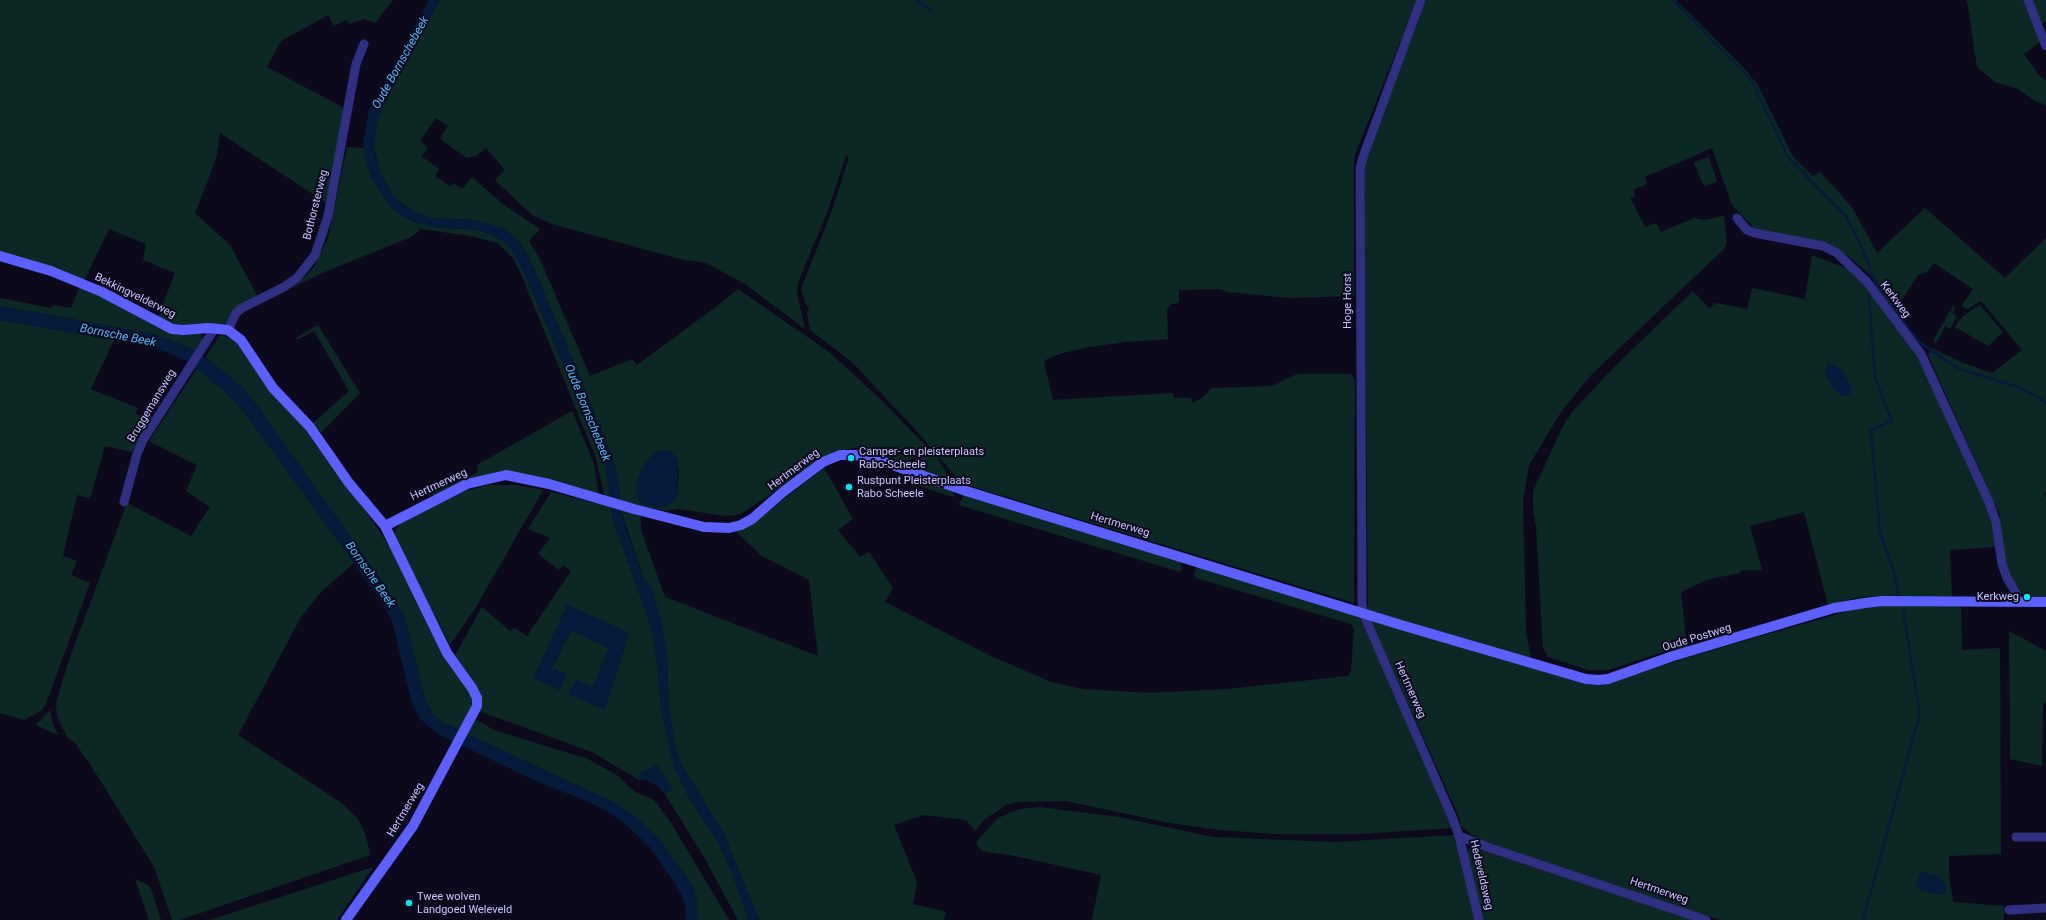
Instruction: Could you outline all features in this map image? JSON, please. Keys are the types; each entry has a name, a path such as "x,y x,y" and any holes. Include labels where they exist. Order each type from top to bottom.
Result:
{"street":[{"name":"Hoge Horst","path":"1363,613 1360,169 1362,157 1421,0"},
{"path":"2028,0 2046,46"},
{"name":"Bothorsterweg","path":"228,330 236,313 242,308 284,287 297,278 315,255 328,216 356,64 364,44"},
{"name":"Kerkweg","path":"1737,218 1747,230 1754,233 1824,246 1837,253 1867,282 1921,354 1989,502 1997,529 2002,564 2007,578 2016,593 2017,601"},
{"name":"Bekkingvelderweg","path":"0,256 52,271 102,292 172,329 184,330 215,328 228,330"},
{"name":"Bruggemansweg","path":"124,502 137,454 143,440 215,328"},
{"path":"228,330 241,340 247,347 272,388 310,426 349,483 385,526"},
{"name":"Hertmerweg","path":"346,920 413,826 477,706 475,693 447,653 385,526 467,484 496,476 506,475 524,478 704,527 715,529 735,527 752,519 783,492 826,460 845,455 863,456 966,491 1363,613 1448,805 1459,836 1490,848 1706,920"},
{"name":"Oude Postweg","path":"1363,613 1586,679 1598,680 1608,679 1673,656 1849,606 1882,601 2017,601 2045,603"},
{"name":"Hedeveldsweg","path":"1459,836 1479,920"},
{"path":"2016,837 2046,837"},
{"path":"2009,910 2046,908"}],"green space":[{"path":"0,0 393,0 375,23 364,19 349,24 346,20 334,26 328,15 281,41 267,67 346,109 328,204 220,133 216,159 195,213 230,245 257,295 227,324 177,327 158,317 175,273 143,260 146,244 109,229 84,281 57,268 0,251"},
{"path":"440,0 915,0 925,5 918,0 1417,0 1354,157 1354,296 1289,298 1227,292 1220,289 1179,290 1179,303 1171,304 1167,310 1168,339 1126,342 1089,347 1059,354 1047,359 1044,362 1053,400 1173,393 1174,398 1191,398 1192,403 1202,398 1212,388 1272,386 1297,374 1351,374 1355,380 1354,603 974,487 963,485 914,428 852,362 810,330 807,313 809,308 805,302 801,289 831,213 849,157 846,156 828,210 799,280 797,293 805,329 745,284 706,263 680,259 552,224 532,215 495,180 505,170 486,148 476,156 467,158 440,139 448,126 436,118 420,141 428,148 421,156 439,169 435,176 450,186 453,183 462,189 472,177 504,205 540,229 529,241 539,257 590,376 632,359 637,365 738,289 829,352 876,395 925,445 906,465 869,448 854,448 840,451 821,460 741,514 725,516 679,509 665,511 620,501 619,484 612,456 528,255 513,236 503,229 475,220 430,218 412,211 394,197 380,173 373,143 378,116","holes":["662,450 668,451 679,469 677,498 663,507 650,506 640,473 654,453"]},
{"path":"1426,0 1676,0 1744,68 1757,84 1793,157 1813,176 1820,172 1838,191 1853,209 1877,253 1925,208 2005,278 2046,238 2046,492 2044,493 2046,498 2046,599 2026,598 2010,577 2004,565 2000,515 1928,355 1932,348 1963,363 1992,373 2022,350 1981,301 1968,309 1961,306 1973,289 1934,263 1927,272 1918,275 1898,306 1906,318 1904,322 1878,289 1877,281 1852,259 1831,246 1754,228 1732,205 1712,148 1645,177 1647,184 1633,190 1635,196 1630,198 1645,227 1656,223 1661,232 1694,218 1703,220 1724,216 1727,242 1724,249 1591,375 1561,412 1529,465 1523,501 1526,630 1531,660 1368,611 1364,159"},
{"path":"1967,0 2024,0 2040,42 2024,54 2039,75 2046,81 2046,105 2035,101 2018,89 1995,82 1977,67"},
{"path":"2031,0 2046,0 2046,21 2041,25"},
{"path":"347,147 364,148 371,177 392,209 404,217 415,222 443,228 482,231 500,239 511,248 525,274 594,437 606,469 610,498 604,496 596,458 521,274 513,258 498,243 471,236 421,229 411,237 322,273 290,289 299,283 314,267 328,238"},
{"path":"1709,157 1717,181 1706,186 1702,183 1694,162"},
{"path":"1812,255 1851,270 1877,300 1924,364 1994,521 1995,547 1950,550 1952,598 1878,596 1855,598 1828,605 1804,512 1750,526 1762,570 1742,570 1740,573 1709,579 1681,592 1687,650 1672,649 1608,670 1588,670 1548,657 1543,648 1533,491 1563,426 1573,411 1614,367 1693,291 1709,308 1716,303 1747,309 1752,288 1805,299"},
{"path":"80,286 132,311 200,333 203,340 195,351 171,340 148,333 0,306 0,298 51,308 55,305 71,308"},
{"path":"1979,305 2003,332 1988,346 1955,327 1963,316"},
{"path":"1953,306 1955,307 1952,313 1957,316 1950,329 1945,326 1936,343 1933,341"},
{"path":"0,320 114,340 91,389 138,408 135,413 150,423 132,452 105,446 89,498 77,495 63,556 77,561 71,575 90,583 46,704 41,711 24,720 0,713"},
{"path":"318,325 360,393 321,433 313,423 349,391 314,331 297,340 296,338"},
{"path":"224,335 235,341 296,417 365,510 392,550 471,690 474,702 460,730 443,723 432,713 426,704 404,615 259,408 243,388 205,357 219,336"},
{"path":"197,368 223,390 245,413 354,563 321,592 301,617 238,735 343,804 358,819 366,836 370,855 180,920 172,920 154,867 92,767 76,744 67,737 57,717 56,703 68,663 127,503 191,536 210,507 186,491 197,465 149,441"},
{"path":"572,411 594,464 599,495 522,474 434,496 431,493 475,474 478,470 477,465"},
{"path":"929,449 937,456 952,483 913,468"},
{"path":"824,468 853,519 838,530 860,557 869,552 893,588 885,602 989,655 1051,682 1083,689 1149,693 1227,689 1348,676 1351,671 1354,629 1351,624 1196,578 1194,576 1196,566 1359,616 1432,775 1453,828 1358,834 1275,834 1220,830 1170,823 1066,801 1016,802 1006,805 985,819 975,831 966,820 924,815 894,825 917,882 913,904 946,912 944,920 759,920 724,834 681,764 675,745 669,711 667,659 662,622 650,586 644,580 621,510 641,515 641,530 665,597 818,656 809,580 762,556 736,532 748,527"},
{"path":"914,478 953,492 955,496 954,497 912,484"},
{"path":"488,485 517,485 543,490 476,607 450,645 395,539 395,531 402,521 464,492"},
{"path":"551,492 611,507 613,520 650,624 657,661 661,710 687,794 719,844 732,873 749,920 738,920 705,859 665,794 673,789 639,772 639,780 592,752 479,711 478,690 473,680 455,655 482,607 510,631 515,628 527,636 571,571 563,565 566,561 559,570 538,554 550,538 528,529","holes":["567,605 629,633 604,710 593,687 609,648 571,630 552,668"]},
{"path":"964,495 1180,562 1182,568 1180,572 959,505"},
{"path":"1878,605 1961,605 1962,650 2000,648 2001,854 1949,856 1949,873 1953,902 2004,906 2004,920 1720,920 1482,842 1461,826 1460,819 1370,619 1590,685 1603,685 1692,656 1855,609","holes":["1921,871 1939,877 1941,895 1920,890 1916,886"]},
{"path":"2009,631 2046,651 2046,702 2043,704 2042,766 2010,759"},
{"path":"50,710 53,725 58,735 36,725"},
{"path":"475,719 494,730 588,759 620,777 636,792 654,800 671,823 729,920 697,920 697,901 693,887 684,873 617,804 467,734"},
{"path":"1039,807 1119,817 1213,837 1334,842 1456,835 1476,920 1092,920 1101,875 1015,856 982,851 977,845 977,841 998,818 1020,809"},
{"path":"1472,847 1693,920 1482,920 1467,853 1469,848"},
{"path":"373,867 337,920 210,920 250,907"},
{"path":"135,879 150,886 161,920 149,920"}],"water":[{"name":"Oude Bornschebeek","path":"429,0 440,0 386,100 376,124 374,152 380,173 390,191 405,207 430,218 475,220 503,229 513,236 528,255 612,456 619,484 621,510 627,532 644,580 650,586 653,593 662,622 667,659 669,711 675,745 681,764 724,834 759,920 749,920 732,873 719,844 687,794 673,764 661,710 657,661 650,624 613,520 606,469 545,320 516,257 511,248 500,239 482,231 432,227 404,217 392,209 371,177 365,160 363,143 369,110"},
{"name":"Bornsche Beek","path":"0,306 158,335 191,348 229,375 243,388 259,408 393,596 404,615 424,697 432,713 443,723 617,804 636,817 660,839 693,887 697,901 697,920 686,920 685,907 681,893 648,845 624,823 605,810 587,801 536,781 438,734 420,719 412,703 392,621 381,601 245,413 223,390 189,362 167,352 137,344 0,320"},
{"path":"1827,364 1837,366 1843,371 1852,389 1848,396 1842,396 1832,387 1825,373"},
{"path":"662,450 672,452 678,461 677,498 673,502 663,507 650,506 640,503 636,492 636,483 646,462 654,453"},
{"path":"567,605 629,633 605,710 568,694 576,680 593,687 608,648 571,630 552,667 567,675 560,690 533,678"},
{"path":"657,765 673,789 665,794 656,785 645,780 639,780 639,773"},
{"path":"1921,871 1939,877 1945,884 1946,892 1941,895 1920,890 1916,886"}],"waterway":[{"path":"915,0 932,11"},
{"path":"1673,0 1752,81 1788,157 1845,215 1861,246 1878,289 1918,341 1957,368 2015,386 2036,396 2046,403"},
{"path":"1869,298 1875,378 1892,421 1871,430 1880,533 1893,569 1899,597"},
{"path":"1863,920 1920,713 1903,610"}],"place":[{"name":"Camper- en pleisterplaats Rabo-Scheele","path":"851,458"},
{"name":"Rustpunt Pleisterplaats Rabo Scheele","path":"849,487"},
{"name":"Kerkweg","path":"2027,597"},
{"name":"Twee wolven Landgoed Weleveld","path":"409,903"}]}
